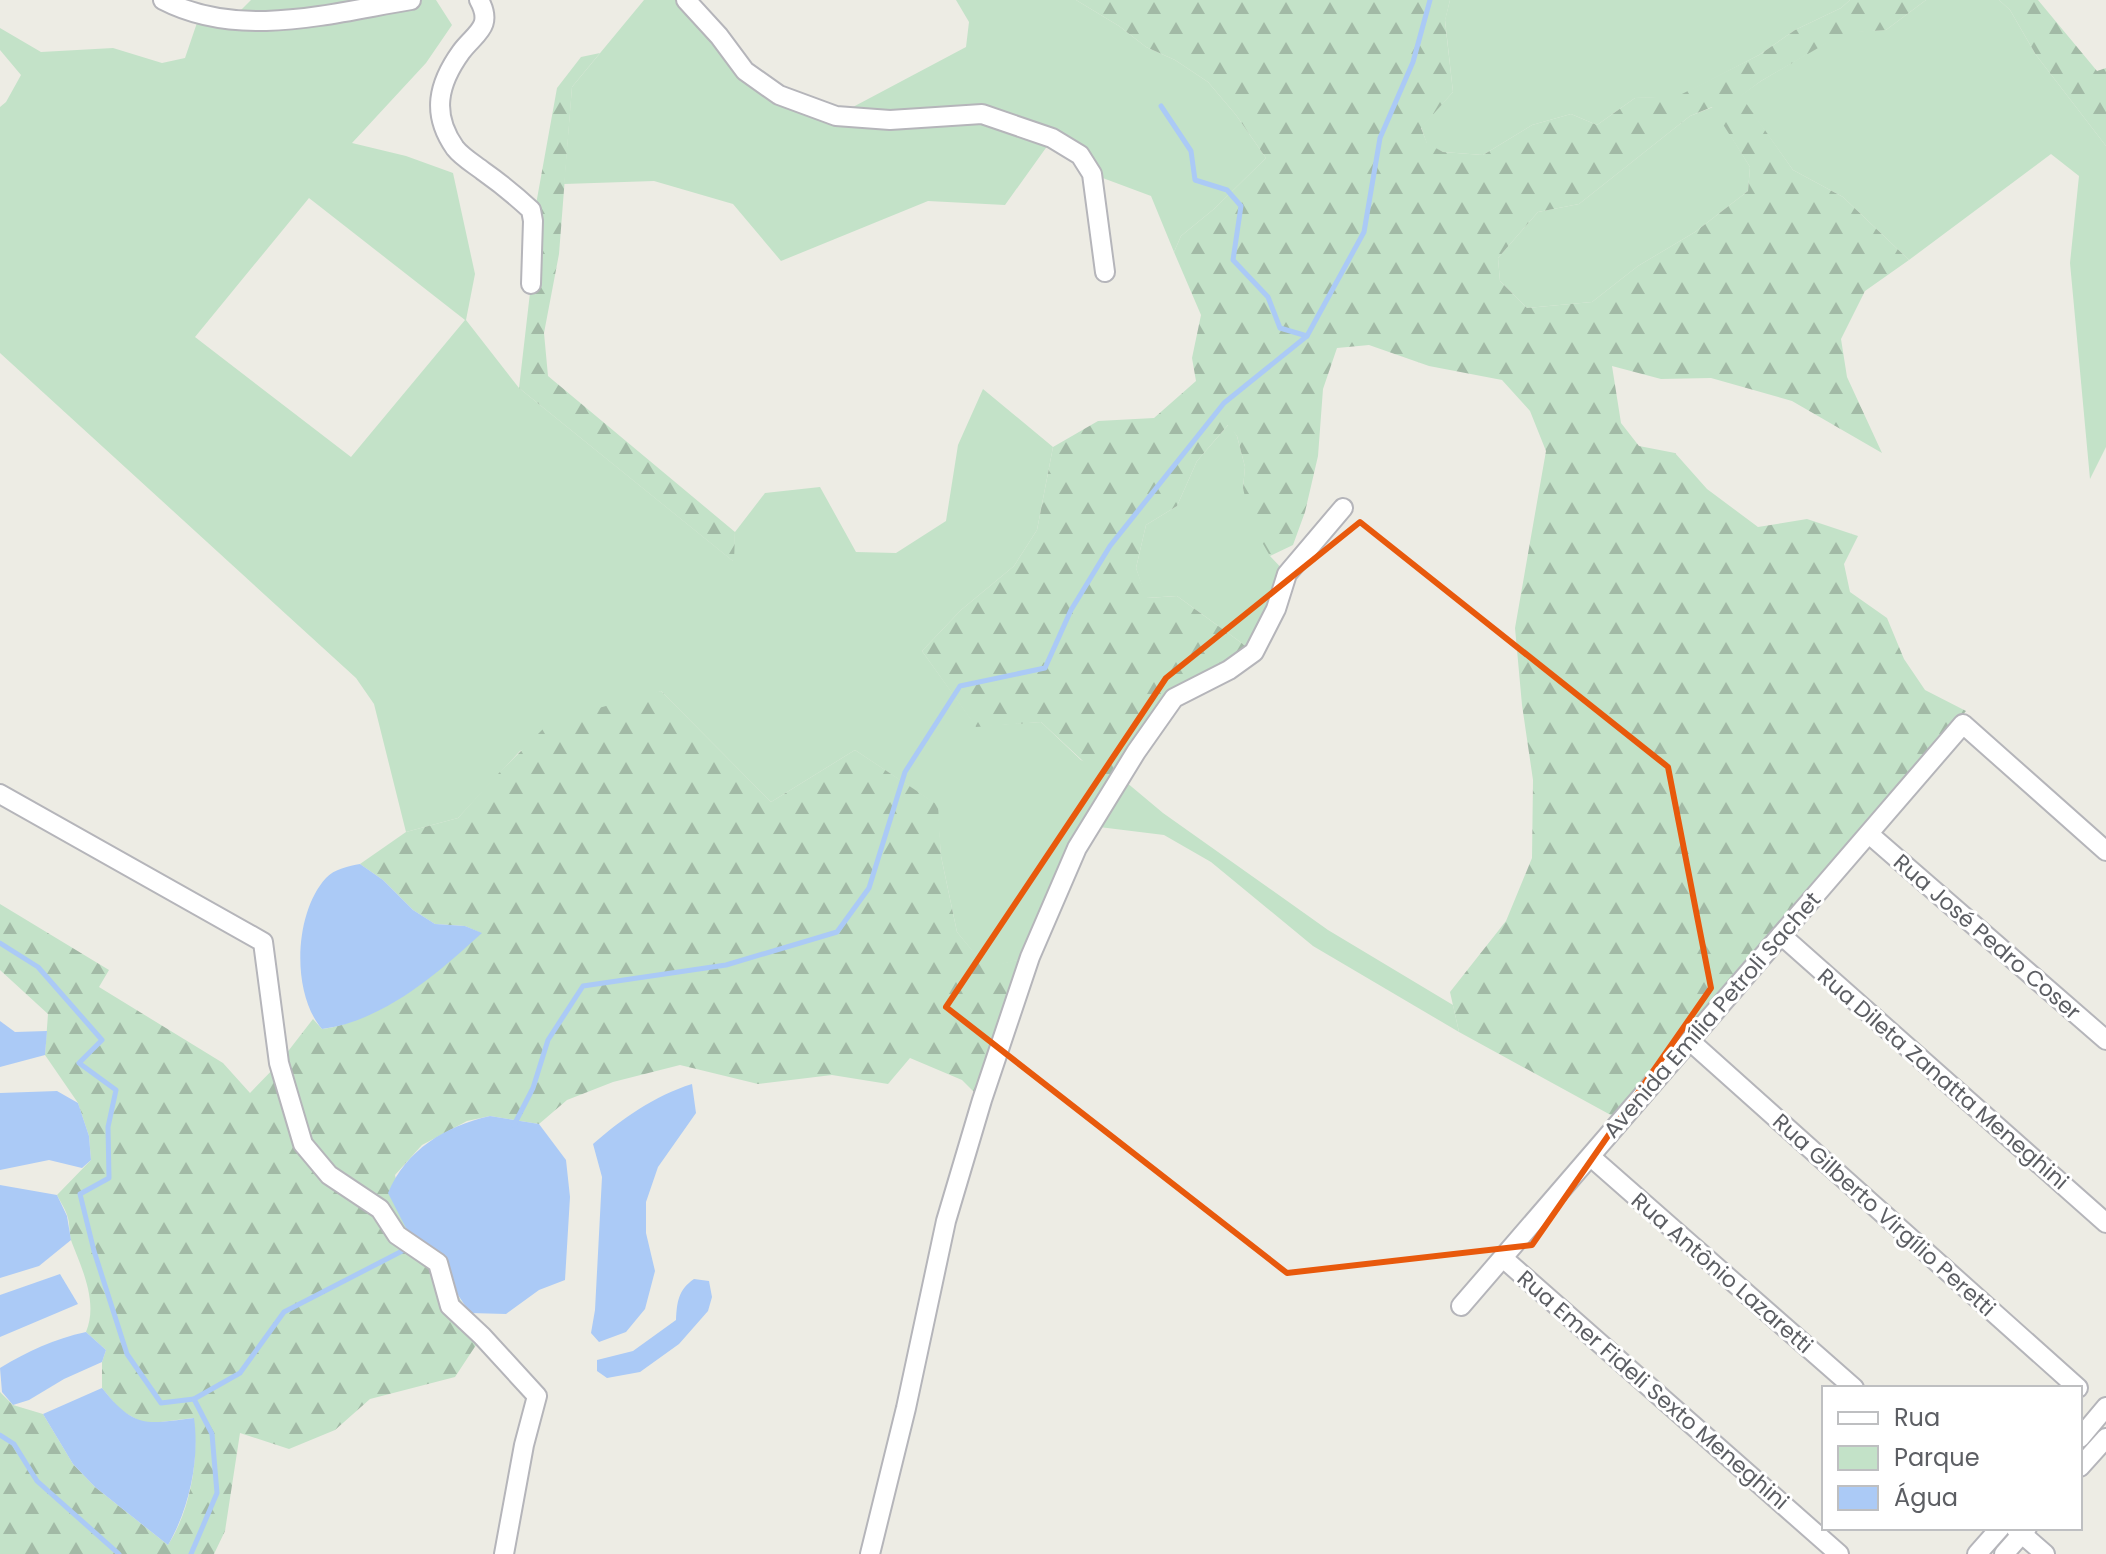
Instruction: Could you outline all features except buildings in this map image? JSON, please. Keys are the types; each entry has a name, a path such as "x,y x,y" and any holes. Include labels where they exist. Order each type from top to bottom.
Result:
{"street":[{"path":"163,0 178,8 230,21 289,20 411,0"},
{"path":"479,0 485,20 480,33 462,51 450,73 439,99 440,123 457,151 531,210 531,284"},
{"path":"686,0 745,71 779,95 836,116 890,120 982,114 1052,138 1080,155 1092,174 1105,272"},
{"path":"870,1554 906,1408 946,1221 1030,957 1077,848 1136,752 1174,698 1229,670 1254,652 1276,609 1287,574 1343,508"},
{"name":"Avenida Emília Petroli Sachet","path":"1461,1306 1963,724 2106,851"},
{"path":"0,794 263,942 279,1063 303,1144 329,1175 380,1209 397,1235 438,1263 450,1306 537,1396 524,1445 504,1554"},
{"name":"Rua José Pedro Coser","path":"1869,834 2106,1040"},
{"name":"Rua Dileta Zanatta Meneghini","path":"1781,935 2106,1223"},
{"name":"Rua Gilberto Virgílio Peretti","path":"1690,1041 2076,1386"},
{"name":"Rua Antônio Lazaretti","path":"1591,1157 1852,1386"},
{"name":"Rua Emer Fideli Sexto Meneghini","path":"1503,1258 1839,1554"},
{"name":"Rua Gilberto Virgílio Peretti","path":"2082,1391 2105,1410"},
{"path":"2082,1436 2105,1410"},
{"path":"2082,1465 2106,1438"},
{"path":"1977,1554 1998,1530"},
{"path":"2004,1554 2021,1530 2045,1554"}],"highlighted area":[{"path":"1360,522 1668,767 1711,988 1532,1245 1287,1273 946,1007 1166,678"}],"green space":[{"path":"251,0 436,0 452,25 426,63 352,143 406,156 453,173 475,274 466,320 519,388 733,561 735,532 765,493 820,487 856,552 896,553 946,521 958,445 983,389 1053,447 1037,530 1014,566 961,610 922,651 976,726 1041,722 1081,760 1120,777 1163,813 1328,930 1453,1005 1459,1032 1313,946 1211,862 1164,835 1091,826 1030,957 986,968 957,932 941,856 937,805 855,750 771,802 661,691 520,751 458,818 406,832 374,704 356,678 0,353 0,107 21,75 0,50 0,28 41,52 113,48 162,63 185,58 200,14 230,21","holes":["309,198 465,320 351,457 195,337"]},
{"path":"644,0 686,0 745,71 836,116 966,47 969,22 956,0 1076,0 1146,47 1175,60 1208,82 1266,158 1214,209 1181,236 1174,252 1151,196 1092,174 1053,138 1005,205 928,201 781,261 733,204 654,181 564,184 572,87"},
{"path":"1076,0 1450,0 1445,21 1453,92 1421,128 1427,143 1443,152 1483,155 1532,125 1571,114 1597,125 1635,98 1678,96 1759,55 1795,30 1841,8 1850,0 1926,0 1886,30 1844,33 1741,96 1793,170 1843,197 1909,260 1865,291 1841,339 1847,377 1882,453 1792,401 1711,378 1661,379 1612,366 1621,423 1639,446 1675,453 1707,489 1758,527 1807,519 1858,536 1844,564 1850,592 1887,618 1904,659 1925,690 1966,711 1618,1119 1459,1032 1450,992 1506,921 1532,858 1533,780 1515,628 1546,451 1530,411 1502,380 1429,366 1369,345 1337,348 1323,389 1318,456 1305,512 1293,545 1270,556 1251,523 1243,488 1245,467 1237,436 1228,425 1197,461 1177,506 1146,525 1136,568 1147,598 1177,596 1254,652 1174,698 1113,789 1041,722 976,727 922,651 961,610 1014,566 1037,530 1053,447 1098,421 1154,418 1196,381 1192,358 1201,315 1174,252 1181,236 1214,209 1266,158 1208,82 1175,60 1146,47","holes":["1712,107 1750,167 1748,191 1695,232 1638,266 1592,302 1527,308 1500,281 1498,258 1538,212 1579,204 1690,116"]},
{"path":"1450,0 1850,0 1841,8 1795,30 1759,55 1678,97 1635,98 1597,125 1571,114 1532,125 1483,155 1443,152 1427,144 1421,127 1453,92 1445,20"},
{"path":"1926,0 1999,0 2010,10 2036,55 2106,146 2106,447 2090,479 2070,263 2079,176 2051,154 1909,260 1843,197 1793,170 1740,96 1844,32 1886,30"},
{"path":"1999,0 2038,0 2097,71 2106,68 2106,146 2036,55 2010,10"},
{"path":"600,53 572,87 559,254 544,333 548,376 735,532 734,562 519,388 531,284 533,221 557,88 581,57"},
{"path":"1713,107 1750,167 1748,191 1695,232 1638,266 1592,302 1527,308 1500,281 1498,258 1538,212 1579,204 1690,116"},
{"path":"1229,424 1237,436 1245,467 1243,488 1270,556 1287,574 1254,652 1177,596 1146,598 1136,568 1146,525 1177,506 1197,461"},
{"path":"661,691 771,802 855,750 938,805 941,856 957,932 986,967 1030,957 982,1100 962,1080 910,1058 888,1084 832,1075 758,1084 680,1065 613,1082 567,1100 539,1124 490,1116 467,1121 422,1145 395,1175 407,1230 446,1258 454,1289 482,1336 455,1377 370,1399 335,1430 289,1449 240,1433 225,1531 214,1554 0,1554 0,1392 13,1405 43,1414 73,1464 95,1487 168,1545 182,1516 191,1484 195,1434 193,1418 145,1424 120,1410 102,1388 102,1362 106,1350 86,1332 90,1310 88,1287 71,1240 67,1215 57,1195 91,1160 89,1136 78,1103 45,1055 48,1014 0,970 0,904 109,970 99,987 223,1063 250,1093 279,1063 313,1019 322,1029 365,1016 406,991 481,933 465,926 435,924 413,910 383,880 360,864 406,832 458,818 551,721"}],"water":[{"path":"360,864 383,880 413,910 435,924 465,926 482,933 428,979 388,1006 345,1024 322,1029 305,995 301,975 302,932 315,893 326,878 337,870"},
{"path":"0,1021 15,1032 47,1031 45,1055 0,1067"},
{"path":"692,1084 696,1113 658,1167 646,1202 646,1233 655,1271 645,1309 626,1332 599,1342 591,1333 602,1177 593,1144 640,1109"},
{"path":"57,1091 78,1103 89,1136 91,1160 82,1168 49,1160 0,1170 0,1093"},
{"path":"490,1116 539,1124 566,1160 570,1197 565,1280 539,1290 506,1314 470,1313 454,1289 446,1258 407,1230 388,1193 405,1164 429,1142 458,1126"},
{"path":"0,1185 57,1195 67,1216 71,1240 39,1266 0,1278"},
{"path":"60,1274 78,1304 0,1337 0,1295"},
{"path":"694,1279 709,1281 712,1297 708,1311 679,1344 640,1372 607,1378 597,1371 597,1360 633,1351 676,1320 679,1297"},
{"path":"86,1332 106,1350 102,1362 64,1379 29,1400 13,1405 2,1392 0,1368 42,1346"},
{"path":"102,1388 123,1411 142,1421 194,1418 195,1450 191,1484 182,1516 168,1545 95,1487 73,1464 43,1414"}],"waterway":[{"path":"514,1125 533,1088 548,1040 583,986 726,965 837,932 869,888 905,772 960,686 1045,668 1071,610 1110,546 1224,403 1307,336 1364,232 1380,138 1413,62 1430,0"},
{"path":"1161,106 1191,151 1195,180 1227,190 1241,206 1233,260 1268,297 1280,328 1307,336"},
{"path":"0,943 38,967 102,1040 79,1063 116,1090 108,1127 109,1178 80,1194 94,1251 127,1354 161,1403 194,1399 212,1434 217,1493 191,1554"},
{"path":"194,1399 240,1373 284,1312 408,1248"},
{"path":"0,1435 14,1444 37,1481 119,1554"}]}
